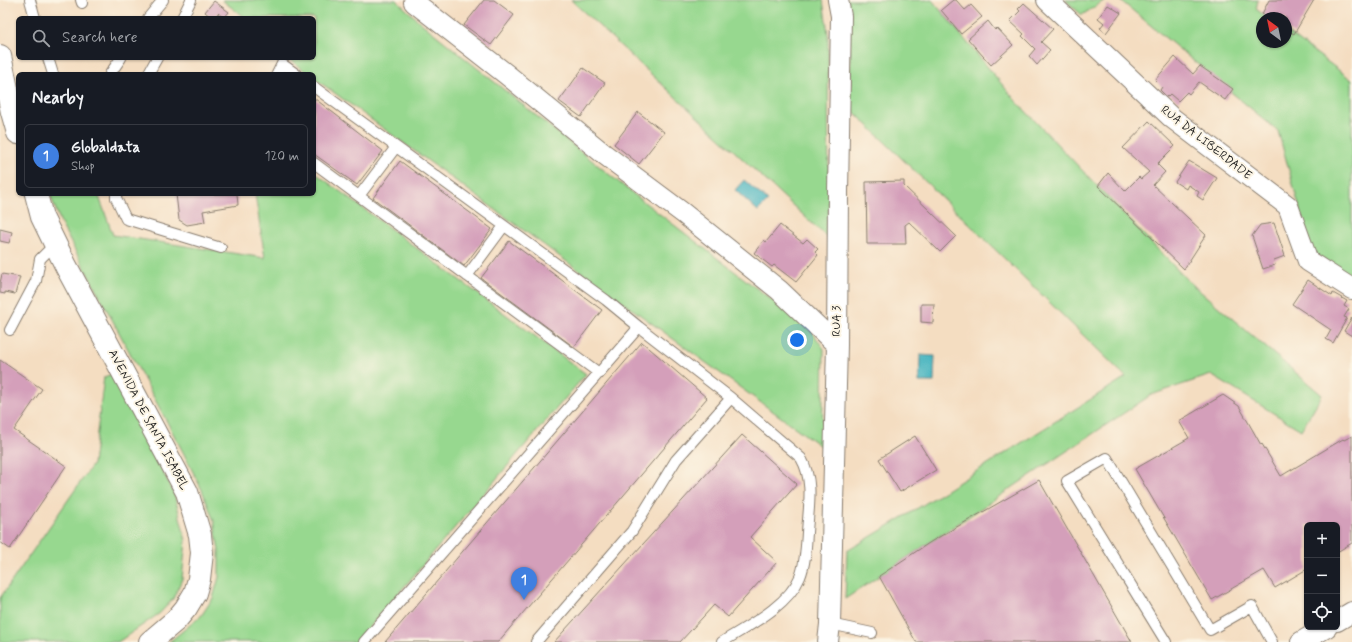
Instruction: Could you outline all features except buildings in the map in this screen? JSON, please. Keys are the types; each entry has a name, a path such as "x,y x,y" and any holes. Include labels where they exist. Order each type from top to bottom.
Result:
{"main road":[{"path":"0,56 16,126"},
{"name":"AVENIDA DE SANTA ISABEL","path":"36,196 42,218 55,244 187,492 200,534 202,553 199,579 195,593 186,608 176,620 150,642"}],"street":[{"name":"RUA 3","path":"829,633 837,346 841,16 838,0"},
{"name":"RUA DA LIBERDADE","path":"1046,0 1172,118 1288,206 1308,261 1352,289"},
{"path":"414,2 506,74 604,154 683,213 779,290 837,346"},
{"path":"1340,619 1352,612"},
{"path":"1301,642 1322,630"}],"lane":[{"path":"30,0 34,16"},
{"path":"150,16 163,0"},
{"path":"183,16 191,0"},
{"path":"48,60 52,72"},
{"path":"111,72 120,60"},
{"path":"149,72 156,60"},
{"path":"278,72 282,64 293,72"},
{"path":"316,88 606,300 731,398 802,458 807,467 809,477 810,499 804,564 801,576 794,589 773,609 754,623 722,642"},
{"path":"359,196 396,147"},
{"path":"316,164 598,373"},
{"path":"116,196 126,219 221,248"},
{"path":"467,276 504,226"},
{"path":"10,330 36,281 40,259 55,244"},
{"path":"364,642 639,327"},
{"path":"536,642 632,531 676,460 731,398"},
{"path":"1166,642 1067,481 1107,458 1210,630 1252,606 1272,642"},
{"path":"829,633 872,633"}],"green space":[{"path":"222,0 396,0 420,22 631,192 811,330 824,349 822,447 316,79 316,72 306,72 290,60 316,60 316,16 242,16"},
{"path":"571,0 823,0 828,34 829,239"},
{"path":"846,0 932,0 1015,100 1188,281 1322,395 1301,430 1211,375 1151,395 845,599 847,551 1126,377 851,109 849,17"},
{"path":"1065,0 1105,0 1082,15"},
{"path":"1120,0 1258,0 1256,9 1260,12 1256,12 1256,48 1292,48 1292,35 1352,80 1352,277 1312,252 1278,131"},
{"path":"316,173 586,374 357,642 169,642 201,616 213,598 219,577 219,551 214,521 202,490 182,450 62,226 51,196 99,196 113,235 265,258 255,196 316,196"},
{"path":"112,374 174,493 186,541 182,579 173,599 160,613 118,642 0,642 0,598 93,464 104,377"}],"water":[{"path":"744,180 768,201 758,211 735,190"},
{"path":"920,355 935,356 934,382 919,382"}],"place":[{"name":"Globaldata","path":"524,600"}]}
